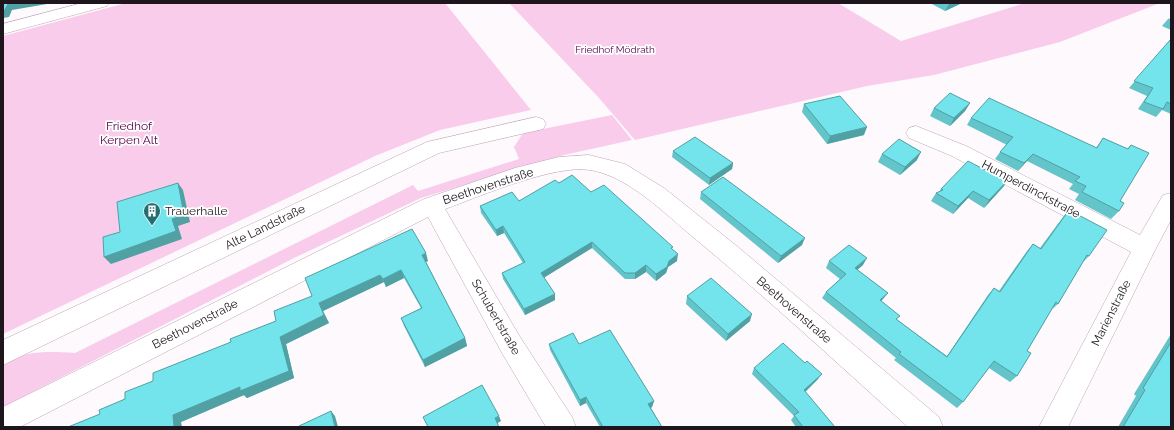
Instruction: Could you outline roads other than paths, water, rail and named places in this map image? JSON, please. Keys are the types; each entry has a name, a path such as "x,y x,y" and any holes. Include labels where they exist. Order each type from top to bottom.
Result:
{"street":[{"path":"3,29 101,3"},
{"name":"Alte Landstraße","path":"3,353 434,147 536,124"},
{"name":"Humperdinckstraße","path":"916,133 959,151 1144,248"},
{"name":"Beethovenstraße","path":"3,421 432,205 515,176 559,164 589,162 618,169 656,194 730,254 929,427"},
{"name":"Marienstraße","path":"1053,427 1144,248 1171,201"},
{"name":"Schubertstraße","path":"432,205 511,345 562,427"}],"place":[{"name":"Trauerhalle","path":"152,226"}],"park label":[{"name":"Friedhof Mödrath","path":"615,49"},
{"name":"Friedhof Kerpen Alt","path":"129,133"}]}
